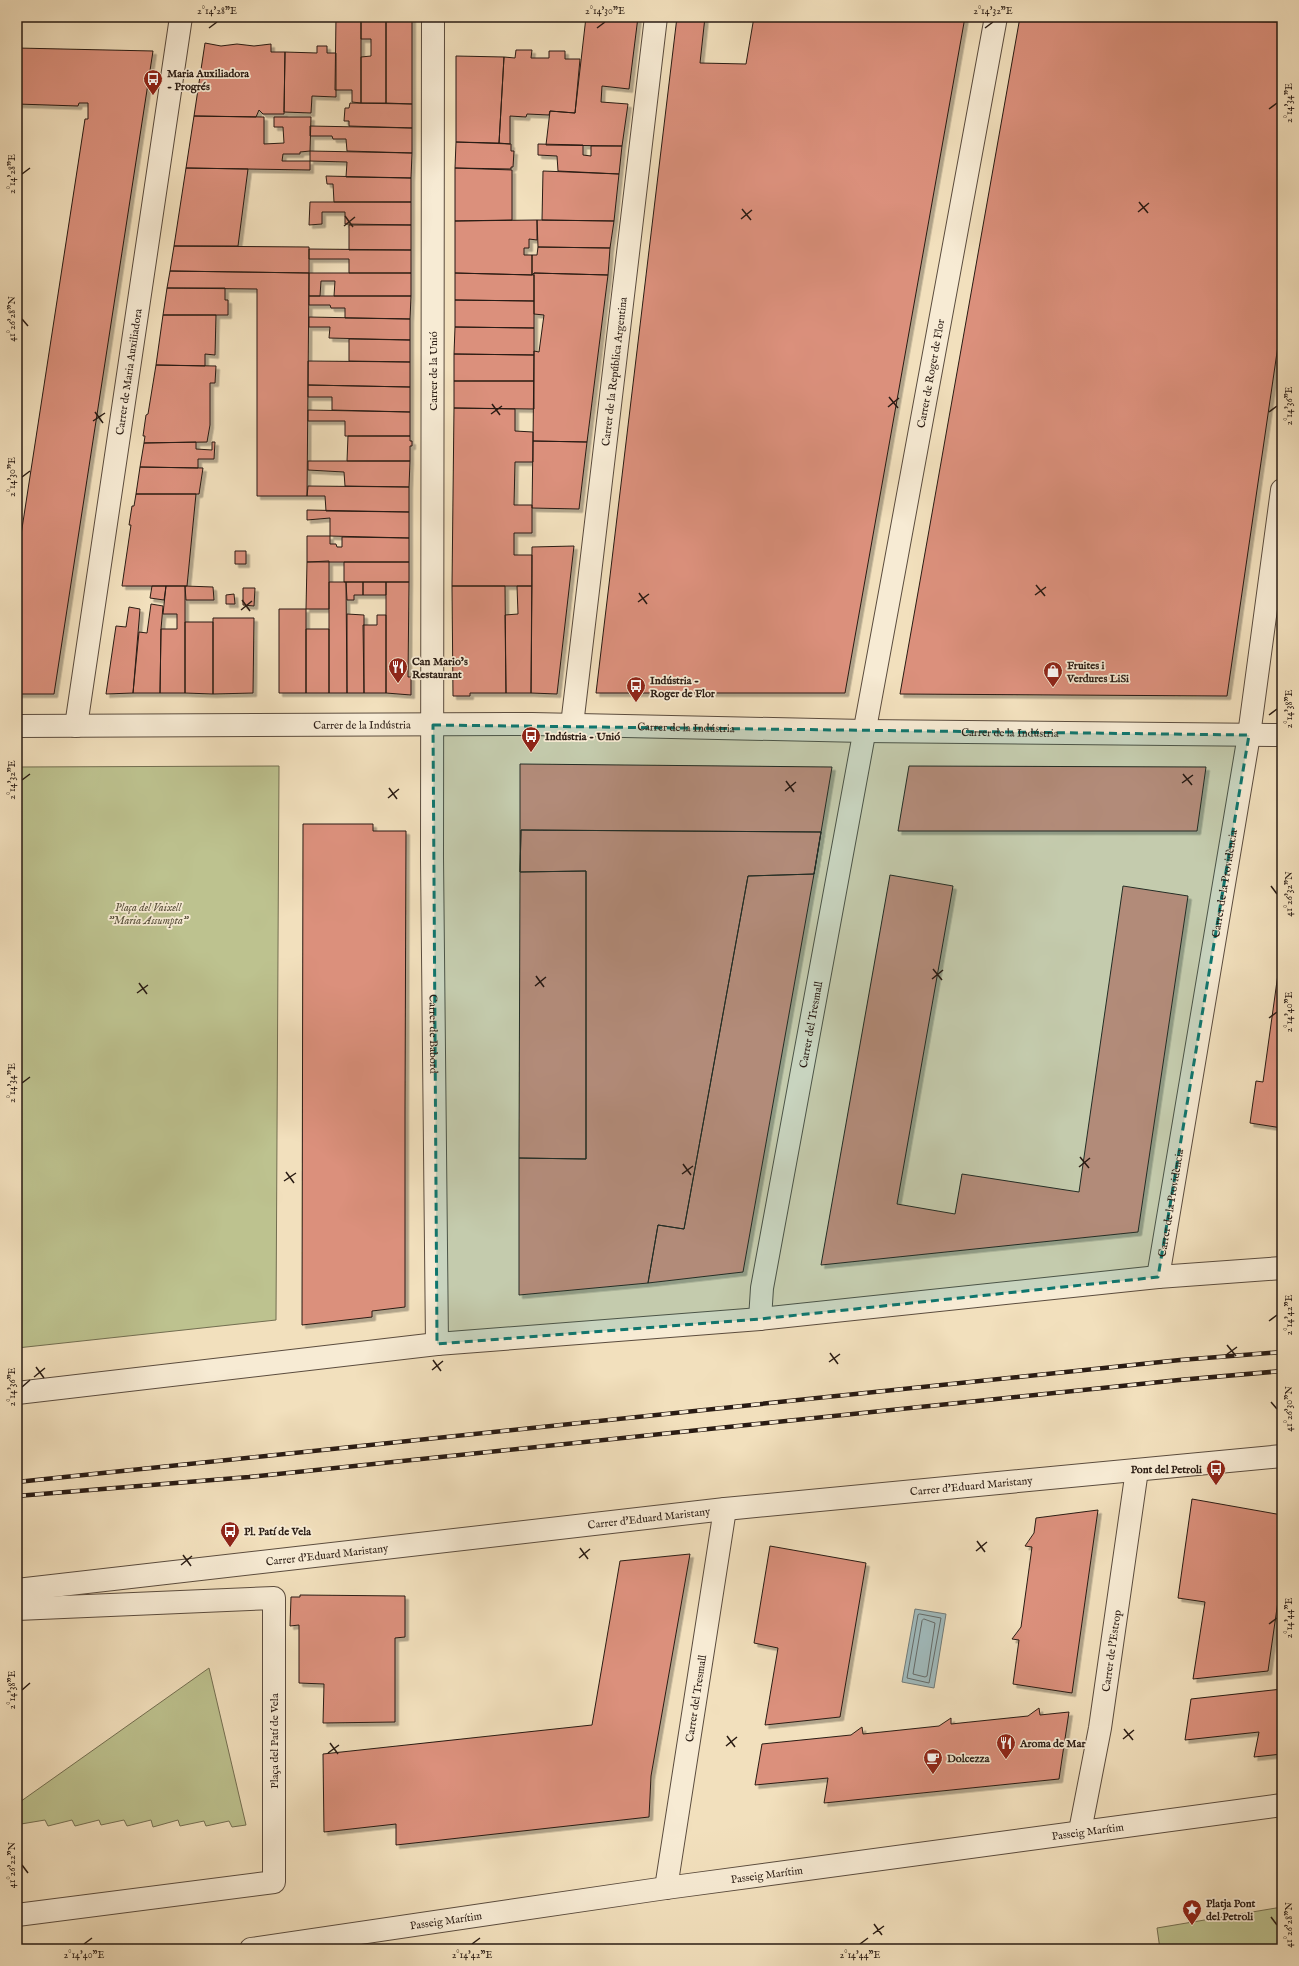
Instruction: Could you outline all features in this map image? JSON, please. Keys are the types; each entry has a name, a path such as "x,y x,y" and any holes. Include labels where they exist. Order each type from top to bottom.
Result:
{"street":[{"name":"Carrer de Maria Auxiliadora","path":"76,726 181,17"},
{"name":"Carrer de la Unió","path":"433,17 433,725"},
{"name":"Carrer de la República Argentina","path":"572,725 656,17"},
{"name":"Carrer de Roger de Flor","path":"864,730 996,17"},
{"name":"Carrer de la Providència","path":"1158,1276 1249,735 1282,490"},
{"name":"Carrer de Babord","path":"433,725 432,858 437,1344"},
{"name":"Carrer de la Indústria","path":"17,726 572,725 1282,735"},
{"name":"Carrer del Tresmall","path":"760,1320 762,1288 864,730"},
{"path":"17,1393 437,1344 760,1320 1158,1276 1282,1268"},
{"name":"Carrer d'Eduard Maristany","path":"17,1590 725,1509 1282,1456"},
{"name":"Carrer de l'Estrop","path":"1080,1831 1100,1728 1136,1470"},
{"name":"Carrer del Tresmall","path":"666,1888 725,1509"},
{"name":"Plaça del Patí de Vela","path":"17,1609 274,1598 274,1882 17,1915"},
{"name":"Passeig Marítim","path":"251,1949 666,1888 1080,1831 1282,1805"}],"highlighted area":[{"path":"433,725 1249,735 1158,1277 760,1319 437,1344"}],"green space":[{"name":"Plaça del Vaixell \"Maria Assumpta\"","path":"279,766 276,1320 17,1348 17,767"},
{"path":"209,1668 246,1825 232,1827 229,1821 206,1826 204,1821 180,1826 178,1820 153,1827 151,1820 127,1826 124,1820 101,1825 99,1820 75,1826 72,1820 48,1826 45,1820 21,1824 17,1804"},
{"path":"1282,1907 1282,1949 1160,1949 1157,1928"}],"water":[{"path":"915,1609 946,1614 934,1688 902,1682"}],"building":[{"path":"336,17 361,17 361,103 352,102 352,90 335,90"},
{"path":"361,17 386,17 386,103 361,103 361,57 371,56 371,39 361,39"},
{"path":"386,17 412,17 412,104 386,103"},
{"path":"586,17 638,17 629,89 602,86 601,102 628,104 622,146 546,145 550,111 575,113"},
{"path":"677,17 705,17 700,63 746,64 754,17 965,17 845,693 596,693"},
{"path":"1020,17 1282,22 1282,318 1227,696 900,694"},
{"path":"205,43 221,46 237,44 254,46 271,44 271,52 285,52 284,114 263,114 259,110 256,117 194,116"},
{"path":"317,46 327,46 327,53 336,53 336,97 312,96 311,113 284,112 285,52 317,53"},
{"path":"17,48 153,51 54,694 17,694 17,561 85,119 88,119 88,103 79,103 78,106 17,104"},
{"path":"516,50 532,50 531,58 549,58 549,51 565,51 565,59 580,59 575,113 550,111 549,115 527,114 526,117 510,116 510,144 499,143 504,57 515,58"},
{"path":"456,56 504,57 499,143 456,142"},
{"path":"350,103 412,104 412,128 349,126 349,121 344,121 345,108 349,108"},
{"path":"194,116 264,117 264,144 284,143 283,127 274,127 274,117 311,117 310,151 300,152 300,154 283,154 282,161 310,161 310,170 186,168"},
{"path":"310,126 412,128 412,153 347,151 346,139 333,139 332,136 310,136"},
{"path":"456,142 511,144 511,151 514,151 513,167 511,167 511,169 455,168"},
{"path":"538,144 583,145 583,155 591,156 591,146 622,146 619,174 558,171 557,156 538,155"},
{"path":"310,151 412,153 411,178 346,177 347,162 310,161"},
{"path":"186,168 248,169 238,246 174,246"},
{"path":"455,168 512,170 512,220 455,221"},
{"path":"543,171 619,174 614,221 542,220"},
{"path":"326,176 411,178 411,202 334,202 333,184 327,184"},
{"path":"310,202 411,202 411,225 345,224 345,212 322,212 322,224 309,225"},
{"path":"537,220 537,240 529,239 529,248 524,248 524,255 532,255 532,275 455,273 455,221"},
{"path":"537,220 614,221 610,248 538,247"},
{"path":"349,225 411,225 411,250 349,250"},
{"path":"174,246 309,247 309,273 170,271"},
{"path":"538,247 610,248 608,275 534,273 532,275 532,255 537,255"},
{"path":"309,249 411,250 411,273 349,273 349,259 309,259"},
{"path":"170,271 309,273 307,496 257,496 257,289 167,288"},
{"path":"309,273 411,273 411,296 334,296 335,281 321,281 320,296 309,296"},
{"path":"455,273 534,275 534,301 455,300"},
{"path":"534,273 608,275 587,442 533,441 534,351 539,352 544,315 534,314"},
{"path":"167,288 225,288 225,300 228,300 228,315 163,315"},
{"path":"309,296 411,296 410,319 345,318 345,308 331,308 330,305 309,305"},
{"path":"455,300 534,301 534,328 455,327"},
{"path":"163,315 216,315 215,355 205,354 205,366 156,365"},
{"path":"309,317 410,319 410,340 329,338 330,327 309,327"},
{"path":"455,327 534,328 534,355 454,354"},
{"path":"349,339 410,340 410,362 349,361"},
{"path":"454,354 534,355 534,381 454,381"},
{"path":"308,361 410,362 410,387 308,385"},
{"path":"156,365 216,366 215,383 210,383 210,425 207,442 144,443 145,436 143,436 146,415 148,414"},
{"path":"454,381 534,381 534,409 454,408"},
{"path":"308,385 410,387 410,412 332,410 332,397 308,397"},
{"path":"454,408 515,409 515,431 533,432 533,462 515,462 514,505 532,505 532,533 514,533 514,555 532,555 532,586 452,586"},
{"path":"308,410 410,412 410,436 345,436 345,421 308,421"},
{"path":"348,436 410,436 412,446 410,446 410,461 347,461"},
{"path":"533,441 587,442 579,509 532,508"},
{"path":"196,442 196,449 212,450 212,442 215,442 214,459 198,459 198,468 140,467 144,443"},
{"path":"308,461 410,461 409,487 345,486 344,472 308,470"},
{"path":"140,467 203,468 199,494 136,494"},
{"path":"308,486 409,487 409,512 326,511 325,496 307,496"},
{"path":"136,494 196,494 187,586 122,586 131,525 129,525 132,506 134,506"},
{"path":"307,510 409,512 409,538 330,536 330,518 307,520"},
{"path":"307,536 330,536 330,544 336,544 337,547 342,547 342,537 409,538 409,562 307,562"},
{"path":"574,546 557,694 531,693 532,547"},
{"path":"235,551 246,551 246,564 235,564"},
{"path":"329,561 329,609 306,609 307,562"},
{"path":"344,562 409,562 409,582 344,582"},
{"path":"329,582 346,582 347,693 329,693"},
{"path":"346,582 363,582 363,595 354,595 354,600 347,600"},
{"path":"363,582 386,582 386,595 363,595"},
{"path":"386,582 409,582 408,677 411,677 411,695 386,693"},
{"path":"152,586 166,586 164,600 150,598"},
{"path":"166,586 185,586 185,693 160,693 161,629 177,629 177,614 163,614"},
{"path":"185,586 213,587 214,600 186,600"},
{"path":"452,586 505,586 506,693 470,693 470,696 453,696"},
{"path":"517,586 532,586 531,693 506,693 505,615 518,614"},
{"path":"243,588 255,588 254,606 243,605"},
{"path":"234,594 235,604 226,604 226,595"},
{"path":"151,604 163,606 161,629 160,693 133,693 139,632 147,633"},
{"path":"129,607 140,609 133,693 106,694 116,626 126,627"},
{"path":"279,609 306,609 306,693 279,693"},
{"path":"347,614 364,615 364,693 347,693"},
{"path":"377,615 386,615 386,693 364,693 363,625 377,625"},
{"path":"213,618 254,618 253,693 213,694"},
{"path":"185,622 213,622 213,694 185,693"},
{"path":"306,629 329,629 329,693 306,693"},
{"path":"520,764 832,767 814,874 821,832 521,830 520,872"},
{"path":"909,766 1206,767 1197,831 898,831"},
{"path":"303,824 373,824 373,831 406,831 405,1307 372,1311 372,1317 302,1325"},
{"path":"521,830 821,832 814,874 748,876 684,1229 658,1225 648,1283 519,1295 519,1158 586,1159 586,871 520,872"},
{"path":"586,871 586,1159 519,1158 520,872"},
{"path":"814,874 743,1272 648,1283 658,1225 684,1229 748,876"},
{"path":"890,875 953,886 897,1204 955,1214 962,1174 1079,1192 1123,886 1188,896 1138,1232 821,1265"},
{"path":"1282,945 1282,1128 1250,1123 1256,1081 1263,1082"},
{"path":"1192,1499 1282,1515 1282,1573 1268,1671 1193,1679 1205,1602 1178,1598"},
{"path":"1098,1510 1072,1693 1013,1684 1019,1640 1012,1639 1021,1627 1032,1547 1025,1546 1034,1533 1036,1518"},
{"path":"770,1546 866,1563 840,1717 765,1725 778,1648 754,1643"},
{"path":"690,1554 651,1776 649,1817 396,1845 396,1824 324,1832 323,1754 592,1725 620,1561"},
{"path":"300,1595 405,1596 405,1637 395,1638 395,1722 323,1723 324,1684 299,1683 299,1625 290,1626 291,1597 300,1597"},
{"path":"1282,1689 1282,1754 1254,1757 1259,1732 1185,1740 1191,1699"},
{"path":"1039,1708 1040,1715 1069,1712 1059,1779 824,1803 828,1778 755,1785 762,1744 851,1735 862,1727 863,1734 939,1726 951,1718 951,1724 1028,1716"}],"railway":[{"path":"17,1482 1180,1360 1282,1352"},
{"path":"17,1496 249,1477 1179,1380 1282,1371"}],"place":[{"name":"Maria Auxiliadora - Progrés","path":"153,96"},
{"name":"Can Mario’s Restaurant","path":"398,684"},
{"name":"Fruites i Verdures LiSi","path":"1053,688"},
{"name":"Indústria - Roger de Flor","path":"636,703"},
{"name":"Indústria - Unió","path":"531,753"},
{"name":"Pont del Petroli","path":"1216,1486"},
{"name":"Pl. Patí de Vela","path":"230,1548"},
{"name":"Aroma de Mar","path":"1006,1760"},
{"name":"Dolcezza","path":"933,1775"},
{"name":"Platja Pont del Petroli","path":"1192,1926"}]}
